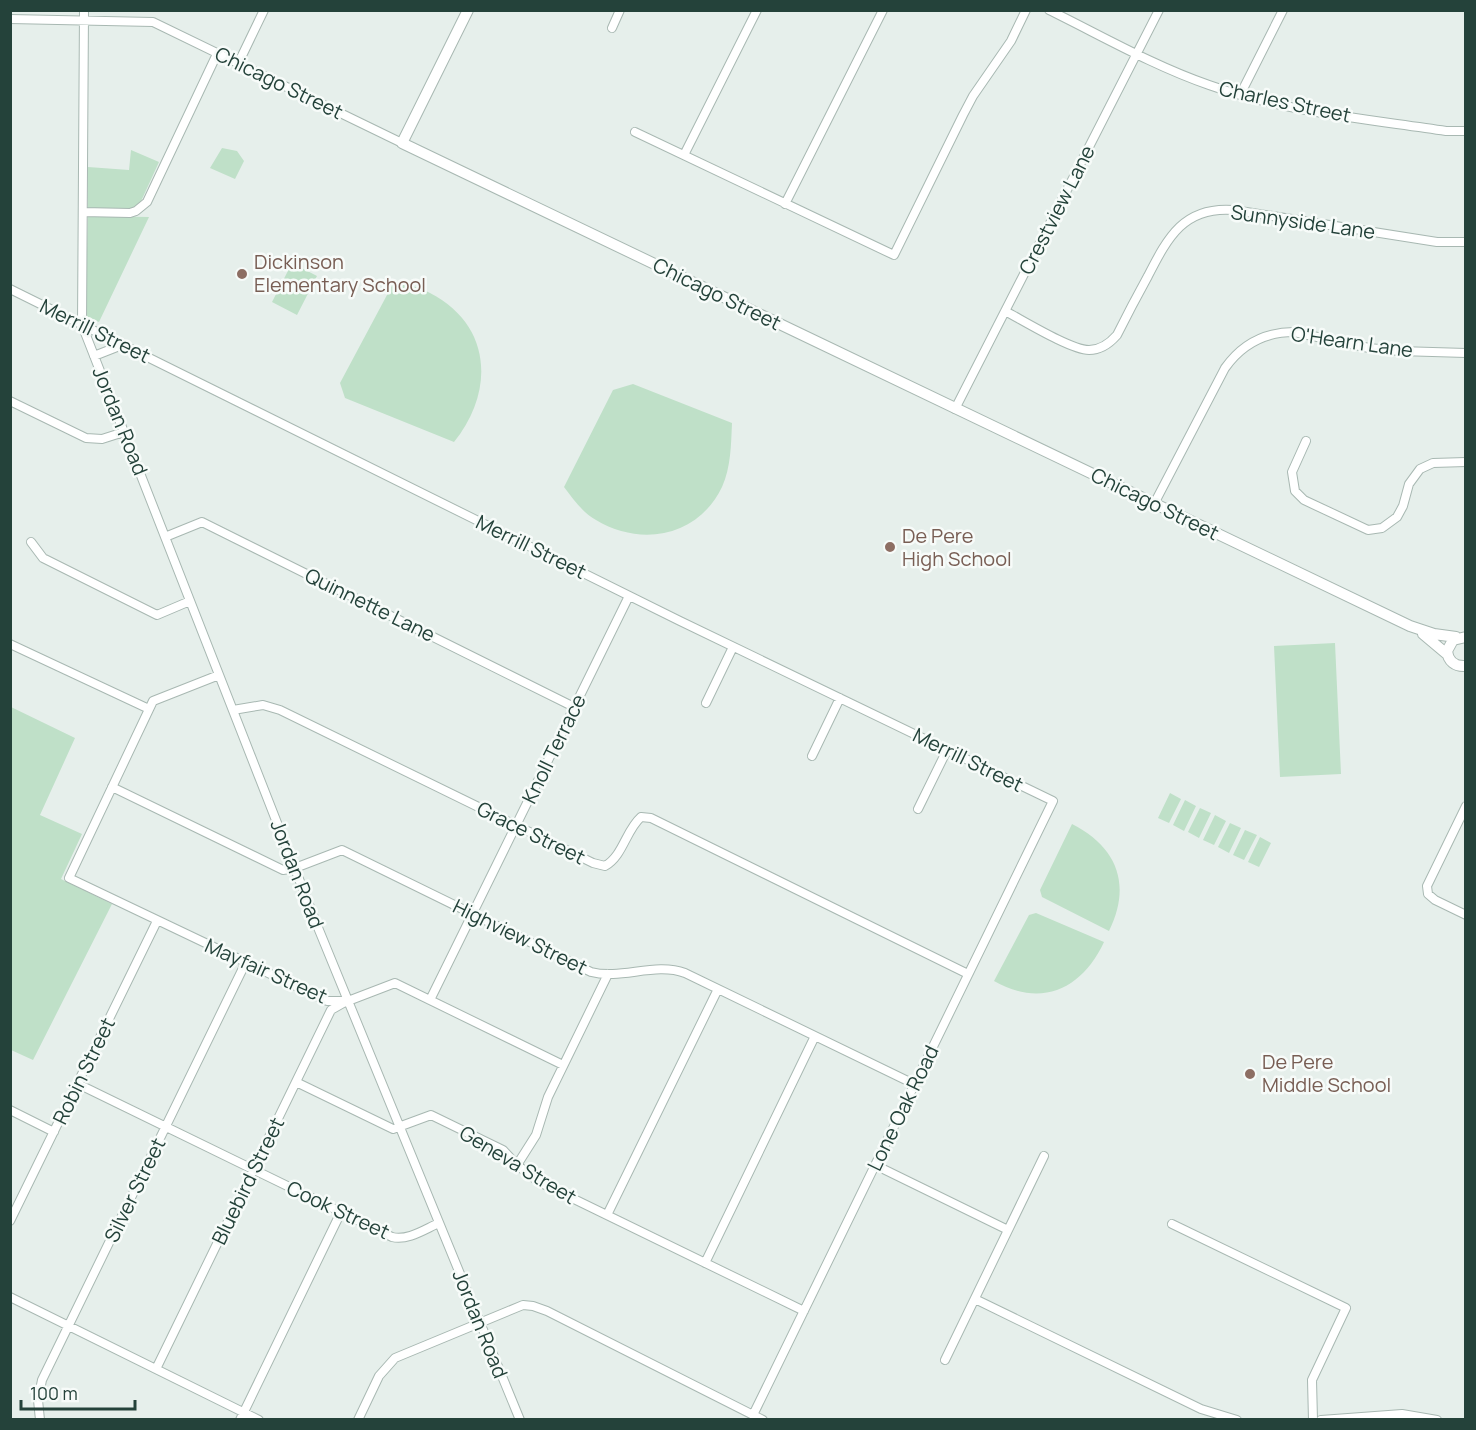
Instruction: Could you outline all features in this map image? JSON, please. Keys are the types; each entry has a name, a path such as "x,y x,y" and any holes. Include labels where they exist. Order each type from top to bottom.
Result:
{"street":[{"path":"237,64 264,10"},
{"path":"402,143 468,10"},
{"path":"612,28 620,10"},
{"path":"684,155 757,10"},
{"path":"785,204 883,10"},
{"path":"635,132 894,255 973,96 1011,41 1026,10"},
{"name":"Charles Street","path":"1049,10 1185,76 1240,95 1300,108 1446,131 1466,131"},
{"name":"Crestview Lane","path":"955,409 1159,10"},
{"path":"1240,95 1283,10"},
{"path":"82,325 84,15"},
{"name":"Chicago Street","path":"10,19 84,15 153,22 1410,626 1434,634 1462,636"},
{"path":"83,212 130,213 147,202 218,54"},
{"name":"Sunnyside Lane","path":"1005,311 1075,347 1089,350 1106,345 1117,335 1171,235 1188,220 1218,210 1234,210 1437,242 1466,242"},
{"name":"Merrill Street","path":"10,289 629,596 1053,801"},
{"name":"Jordan Road","path":"82,325 348,1001 520,1419"},
{"name":"O'Hearn Lane","path":"1154,504 1225,368 1240,350 1260,338 1282,332 1294,332 1369,348 1466,353"},
{"path":"94,356 122,345"},
{"path":"10,401 87,438 102,439 124,432"},
{"path":"1306,441 1292,472 1295,491 1304,500 1368,530 1382,528 1397,517 1403,506 1409,484 1420,469 1433,463 1466,462"},
{"name":"Quinnette Lane","path":"165,537 202,522 574,707"},
{"path":"31,542 43,558 157,615 190,601"},
{"name":"Knoll Terrace","path":"430,1000 629,596"},
{"name":"Chicago Street","path":"1410,626 1438,645 1455,665 1466,666"},
{"path":"1448,655 1448,647 1462,636"},
{"path":"10,644 149,709"},
{"path":"706,703 733,647"},
{"path":"219,675 153,701 112,787 283,870 295,868"},
{"path":"812,756 840,698"},
{"name":"Grace Street","path":"233,710 263,705 280,710 593,863 605,866 612,862 635,822 641,817 651,818 968,974"},
{"path":"918,809 947,750"},
{"name":"Mayfair Street","path":"112,787 69,878 245,964 327,1001 348,1001 395,983 563,1065"},
{"name":"Lone Oak Road","path":"753,1415 1053,801"},
{"path":"1466,806 1427,886 1428,894 1435,900 1466,915"},
{"name":"Highview Street","path":"295,868 342,850 591,972 608,974 672,970 685,973 914,1084"},
{"name":"Robin Street","path":"10,1221 157,921"},
{"name":"Silver Street","path":"40,1419 38,1400 42,1380 245,964"},
{"path":"517,1165 537,1135 548,1097 608,974"},
{"path":"608,1215 718,989"},
{"name":"Bluebird Street","path":"156,1369 331,1010 348,1001"},
{"path":"705,1263 815,1036"},
{"path":"296,1082 393,1129 400,1128"},
{"name":"Cook Street","path":"78,1084 398,1239 439,1224"},
{"path":"10,1110 54,1132"},
{"name":"Geneva Street","path":"400,1128 431,1115 503,1150 517,1165 540,1182 804,1311"},
{"path":"945,1360 1044,1156"},
{"path":"875,1165 1008,1230"},
{"path":"242,1416 341,1212"},
{"path":"1172,1224 1346,1308 1312,1380 1313,1419"},
{"path":"10,1297 156,1369 242,1416 259,1419"},
{"path":"975,1299 1201,1409 1237,1419"},
{"path":"358,1419 379,1376 395,1358 524,1305 533,1306 763,1419"},
{"path":"1321,1419 1402,1414 1437,1419"}],"green space":[{"path":"222,148 237,151 244,161 235,179 210,168"},
{"path":"131,150 159,162 137,210 88,208 88,167 129,170"},
{"path":"88,216 149,217 99,322 85,316"},
{"path":"292,263 317,276 297,315 272,302"},
{"path":"395,280 426,291 451,306 466,323 476,341 481,360 481,381 476,402 454,442 345,398 340,383"},
{"path":"633,384 732,423 729,464 722,487 712,504 699,517 683,527 667,532 649,535 613,528 587,514 564,487 613,390"},
{"path":"1335,643 1341,774 1280,777 1274,646"},
{"path":"11,707 75,738 40,815 82,834 61,879 112,904 33,1060 11,1050"},
{"path":"1170,793 1181,799 1169,823 1158,818"},
{"path":"1185,800 1196,806 1184,831 1173,825"},
{"path":"1200,808 1211,813 1199,838 1188,832"},
{"path":"1215,815 1226,821 1214,845 1203,840"},
{"path":"1230,823 1241,828 1229,853 1218,847"},
{"path":"1072,824 1100,844 1116,868 1119,898 1109,931 1042,897 1040,890"},
{"path":"1245,830 1257,835 1244,860 1233,855"},
{"path":"1260,837 1271,843 1259,867 1248,862"},
{"path":"1036,913 1104,942 1084,972 1072,982 1044,993 1028,993 994,981 1029,915"}],"place":[{"name":"Dickinson Elementary School","path":"242,274"},
{"name":"De Pere High School","path":"890,547"},
{"name":"De Pere Middle School","path":"1250,1074"}]}
